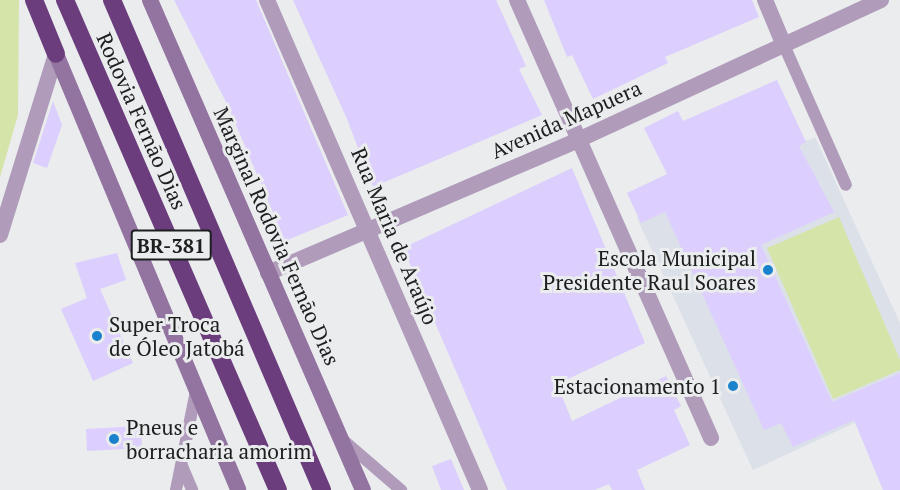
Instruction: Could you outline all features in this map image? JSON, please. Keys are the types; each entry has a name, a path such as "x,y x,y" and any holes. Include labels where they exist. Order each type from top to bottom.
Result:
{"highway":[{"path":"34,0 56,54"},
{"name":"Rodovia Fernão Dias","path":"64,0 278,490"},
{"name":"Rodovia Fernão Dias","path":"112,0 322,490"}],"main road":[{"name":"Marginal Rodovia Fernão Dias","path":"150,0 363,490"},
{"name":"BR-381","path":"56,54 238,490"}],"street":[{"name":"Rua Maria de Araújo","path":"267,0 480,490"},
{"path":"517,0 576,141 711,438"},
{"path":"765,0 783,43"},
{"name":"Avenida Mapuera","path":"268,273 576,141 783,43 881,0"},
{"path":"0,235 56,54"}],"lane":[{"path":"783,43 846,185"},
{"path":"176,490 196,389"},
{"path":"341,438 401,490"},
{"path":"182,466 192,490"}],"shaded area":[{"name":"Escola Municipal Presidente Raul Soares","path":"815,137 900,323 900,402 753,470 637,218"}],"green space":[{"path":"0,0 19,0 18,115 0,177"},
{"path":"839,217 900,360 900,370 833,399 767,248"}],"building":[{"path":"174,0 256,0 348,215 285,241 228,106"},
{"path":"293,0 496,0 526,66 519,69 542,115 373,187 347,119"},
{"path":"544,0 752,0 759,17 665,57 668,63 593,99 572,55 567,57"},
{"path":"777,80 806,142 799,146 834,212 761,245 832,402 900,373 900,490 883,490 854,420 793,447 781,423 764,430 665,212 641,223 627,193 667,174 644,128 678,111 683,121"},
{"path":"53,101 62,125 47,168 33,163"},
{"path":"572,168 645,343 557,384 572,421 666,376 681,406 674,410 690,445 637,470 645,490 612,490 609,484 595,490 507,490 403,248"},
{"name":"Super Troca de Óleo Jatobá","path":"117,253 126,280 100,289 133,363 93,381 61,309 87,298 75,263"},
{"name":"Pneus e borracharia amorim","path":"141,426 142,448 87,451 86,429"},
{"path":"451,459 464,490 441,490 432,466"}],"place":[{"name":"Escola Municipal Presidente Raul Soares","path":"768,270"},
{"name":"Super Troca de Óleo Jatobá","path":"97,336"},
{"name":"Estacionamento 1","path":"733,386"},
{"name":"Pneus e borracharia amorim","path":"114,439"}]}
